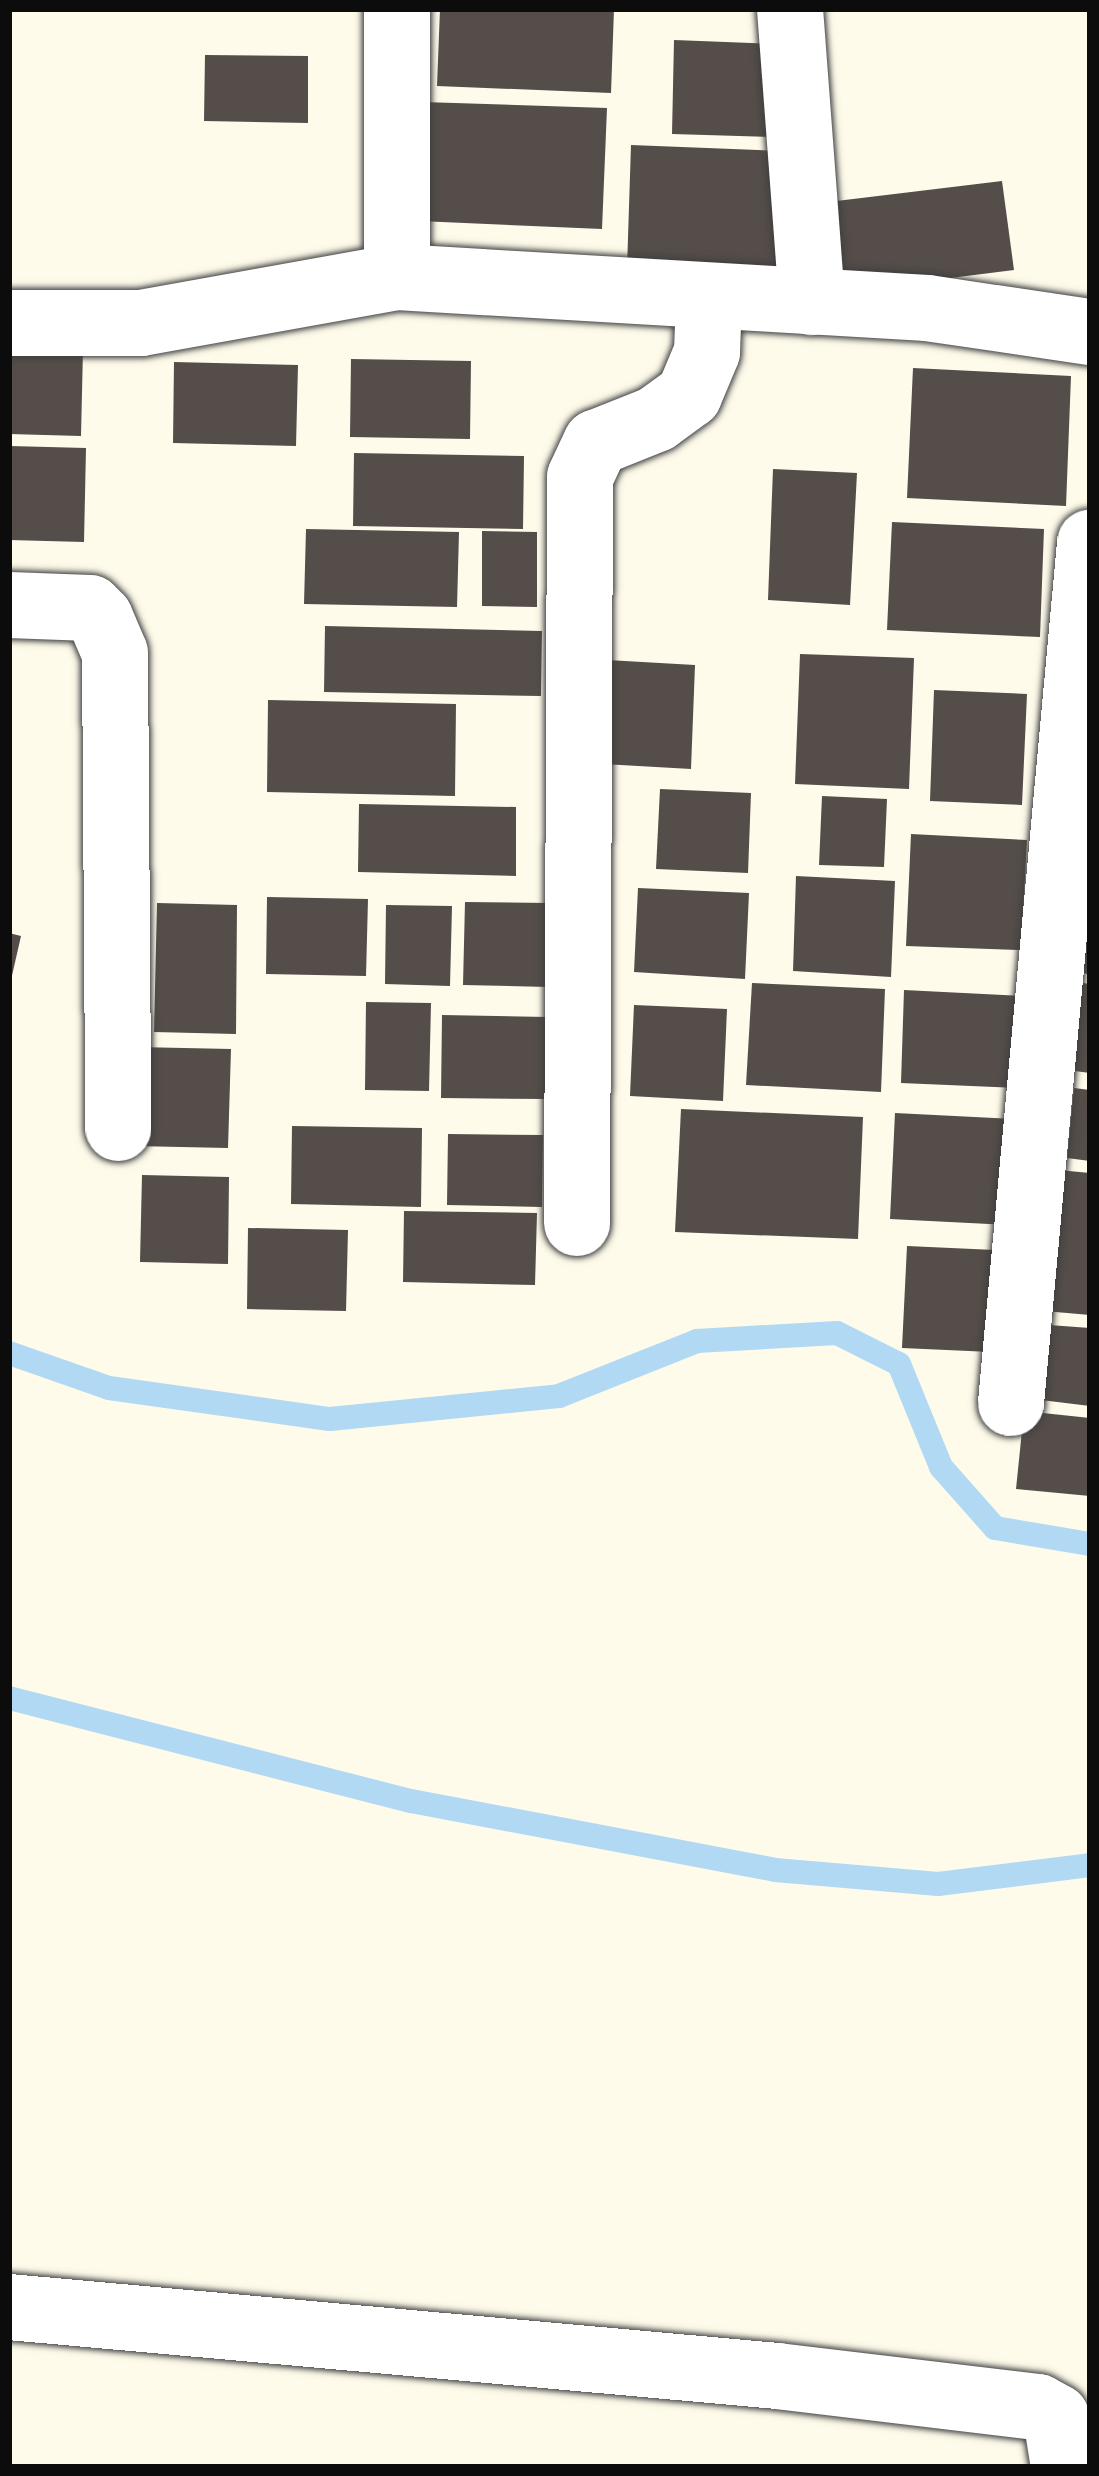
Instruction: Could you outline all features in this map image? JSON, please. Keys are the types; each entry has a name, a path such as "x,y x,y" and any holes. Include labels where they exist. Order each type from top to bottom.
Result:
{"street":[{"path":"397,9 397,277"},
{"path":"790,9 812,302"},
{"path":"9,323 141,323 397,277 927,308 1090,332"},
{"path":"577,1222 580,478 596,442 656,419 689,395 707,352 709,297"},
{"path":"1011,1403 1090,543"},
{"path":"9,605 90,608 100,618 115,653 118,1129"},
{"path":"9,2307 777,2377 1038,2407 1057,2417 1064,2467"}],"building":[{"path":"440,9 614,9 611,93 437,86"},
{"path":"674,40 775,44 773,137 672,134"},
{"path":"205,55 308,56 308,123 204,121"},
{"path":"423,102 607,108 602,229 419,221"},
{"path":"631,145 781,151 777,274 627,269"},
{"path":"1002,181 1014,270 831,293 820,203"},
{"path":"9,347 83,349 81,436 9,434"},
{"path":"351,359 471,361 470,439 350,437"},
{"path":"174,362 298,365 296,446 173,443"},
{"path":"913,368 1071,376 1066,506 907,498"},
{"path":"10,446 86,448 84,542 9,540"},
{"path":"354,453 524,456 523,529 353,526"},
{"path":"773,469 857,473 850,605 768,600"},
{"path":"892,522 1044,529 1040,637 887,630"},
{"path":"306,529 459,532 457,607 304,604"},
{"path":"482,531 537,532 537,607 482,606"},
{"path":"325,626 542,631 541,696 324,692"},
{"path":"800,654 914,658 909,789 795,784"},
{"path":"607,660 695,665 691,769 603,764"},
{"path":"934,690 1027,694 1022,805 930,801"},
{"path":"268,700 456,704 455,796 267,792"},
{"path":"660,789 751,793 748,873 656,869"},
{"path":"822,796 887,799 884,867 819,865"},
{"path":"359,804 516,807 516,876 358,872"},
{"path":"911,834 1027,840 1021,950 906,946"},
{"path":"796,876 895,881 891,977 793,971"},
{"path":"638,888 749,893 745,979 634,972"},
{"path":"1090,893 1090,974 1080,973"},
{"path":"267,897 368,899 366,976 266,974"},
{"path":"465,902 549,903 548,987 463,985"},
{"path":"157,903 237,905 236,1034 154,1032"},
{"path":"386,905 452,906 450,986 385,984"},
{"path":"9,933 21,936 11,980 9,980"},
{"path":"1076,982 1090,984 1090,1073 1067,1070"},
{"path":"752,983 885,989 881,1092 746,1085"},
{"path":"904,990 1023,996 1019,1088 901,1083"},
{"path":"366,1002 431,1003 429,1091 365,1090"},
{"path":"634,1005 727,1009 723,1101 630,1096"},
{"path":"442,1015 547,1017 545,1099 441,1098"},
{"path":"137,1047 231,1049 228,1148 134,1146"},
{"path":"1074,1088 1090,1090 1090,1161 1067,1158"},
{"path":"681,1109 863,1117 858,1239 675,1232"},
{"path":"895,1113 1014,1119 1009,1225 890,1219"},
{"path":"292,1126 422,1128 421,1207 291,1204"},
{"path":"448,1134 543,1135 542,1207 447,1205"},
{"path":"1058,1170 1090,1173 1090,1315 1044,1311"},
{"path":"142,1175 229,1177 228,1264 140,1262"},
{"path":"404,1211 537,1213 535,1285 403,1282"},
{"path":"248,1228 348,1230 346,1311 247,1309"},
{"path":"907,1246 995,1250 991,1352 902,1348"},
{"path":"1049,1325 1090,1328 1090,1406 1041,1400"},
{"path":"1024,1411 1090,1418 1090,1496 1016,1489"}],"waterway":[{"path":"9,1353 109,1388 330,1419 559,1396 697,1341 837,1333 899,1364 941,1467 995,1528 1090,1544"},
{"path":"9,1698 411,1801 775,1870 938,1884 1090,1865"}]}
